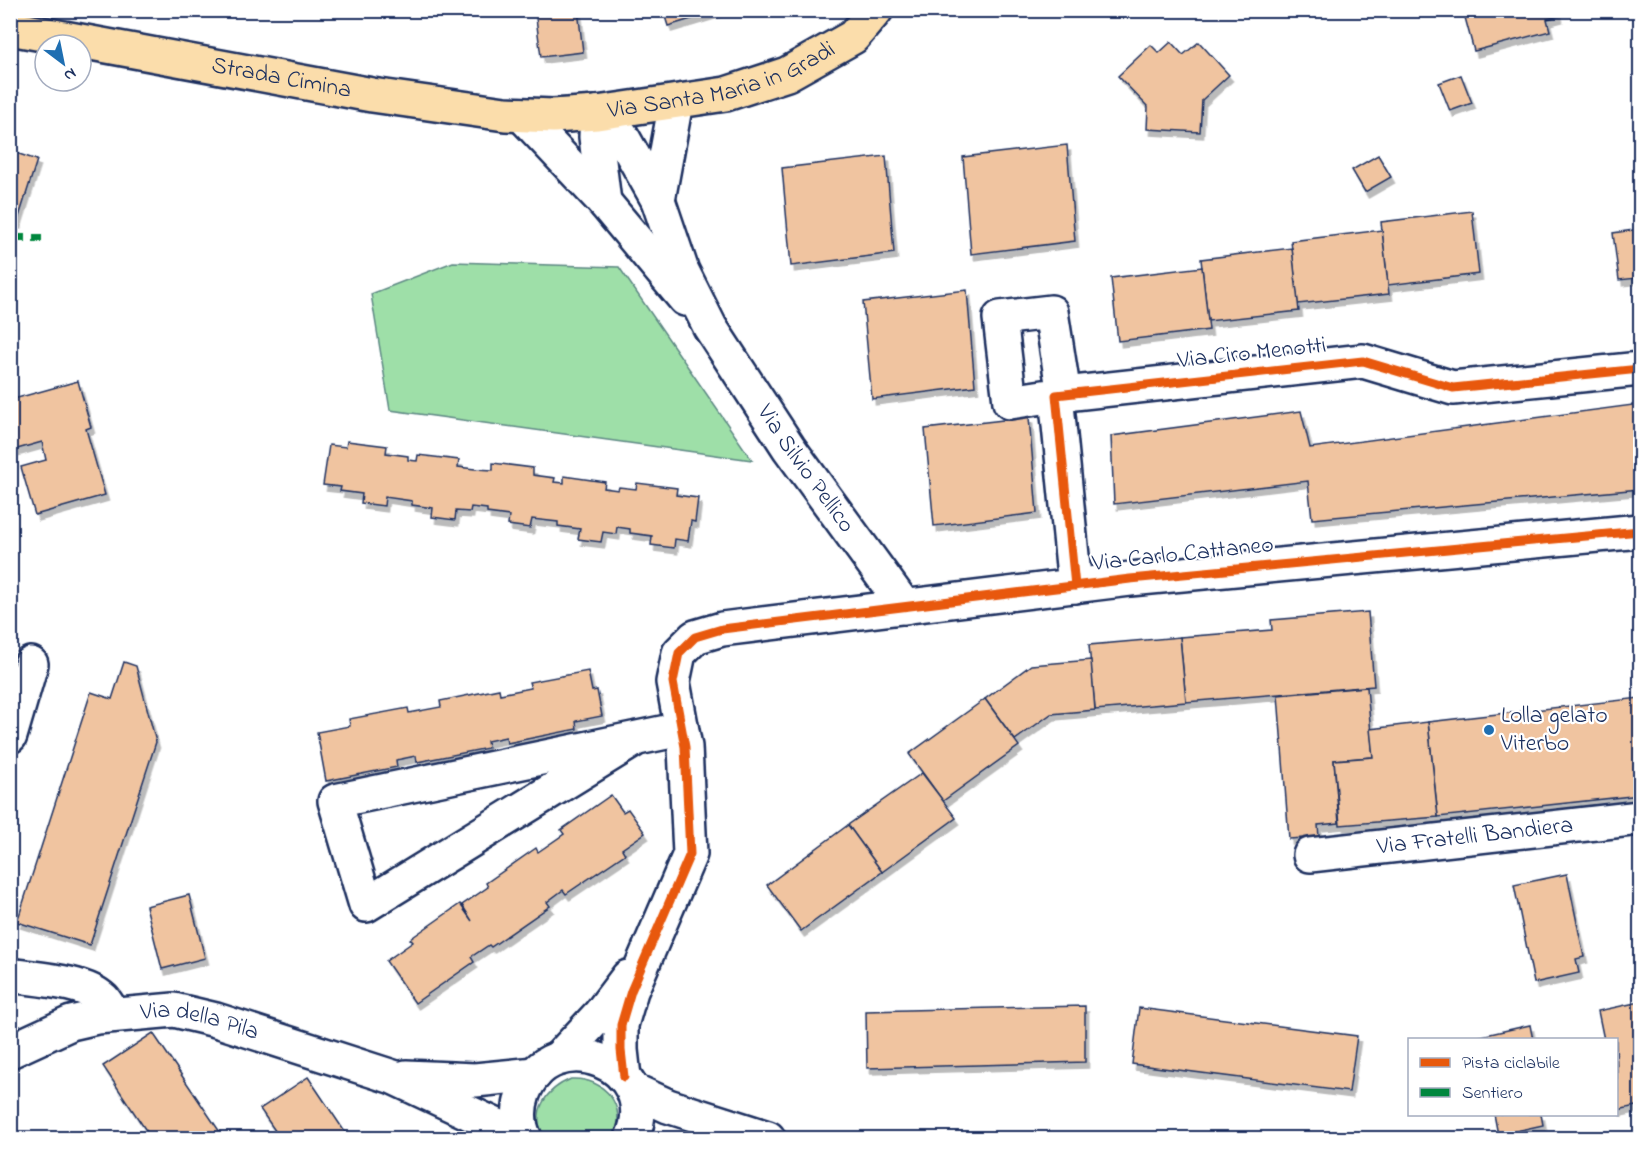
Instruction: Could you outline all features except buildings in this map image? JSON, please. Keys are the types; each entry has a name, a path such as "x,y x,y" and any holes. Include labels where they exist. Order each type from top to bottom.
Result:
{"main road":[{"name":"Via Santa Maria in Gradi","path":"537,115 597,113 726,94 787,74 853,37 876,10"},
{"name":"Strada Cimina","path":"10,28 372,95 537,115"}],"street":[{"name":"Via Silvio Pellico","path":"658,200 676,102"},
{"name":"Via Silvio Pellico","path":"597,113 622,136 658,200 682,271 710,327 789,448 905,607"},
{"path":"597,113 596,137 604,202"},
{"name":"Via Silvio Pellico","path":"537,115 604,202 710,327"},
{"name":"Via Ciro Menotti","path":"1075,586 1060,395 1363,362 1453,388 1641,369"},
{"name":"Via Carlo Cattaneo","path":"681,729 673,682 679,653 695,637 722,629 1075,586 1641,531"},
{"path":"10,736 31,664"},
{"path":"632,1138 637,1121 637,1105 628,1083 621,1050 621,1025 631,991 690,854 681,729 637,738 335,801 366,905 637,738"},
{"name":"Via Fratelli Bandiera","path":"1310,855 1641,818"},
{"path":"524,1138 520,1102 526,1087 600,1014 649,949"},
{"name":"Via della Pila","path":"10,975 71,985 92,992 102,998 114,1015 174,1010 216,1020 393,1077 524,1138"},
{"path":"10,1051 71,1023 114,1015"},
{"name":"Via della Pila","path":"393,1077 475,1080 588,1056 600,1059 628,1083"},
{"path":"628,1083 668,1106 768,1138"}],"green space":[{"path":"453,262 619,267 752,460 390,410 371,294"},
{"path":"571,1079 594,1083 610,1096 618,1115 613,1138 544,1138 539,1119 543,1102 554,1089"}],"marked path":[{"path":"10,238 42,238"}],"cycle path":[{"path":"1075,586 1056,395 1363,361 1453,388 1640,369"},
{"path":"624,1077 621,1025 631,991 690,854 685,747 673,682 679,653 695,637 722,629 1130,579 1640,531"}],"place":[{"name":"Lolla gelato Viterbo","path":"1489,730"}]}
